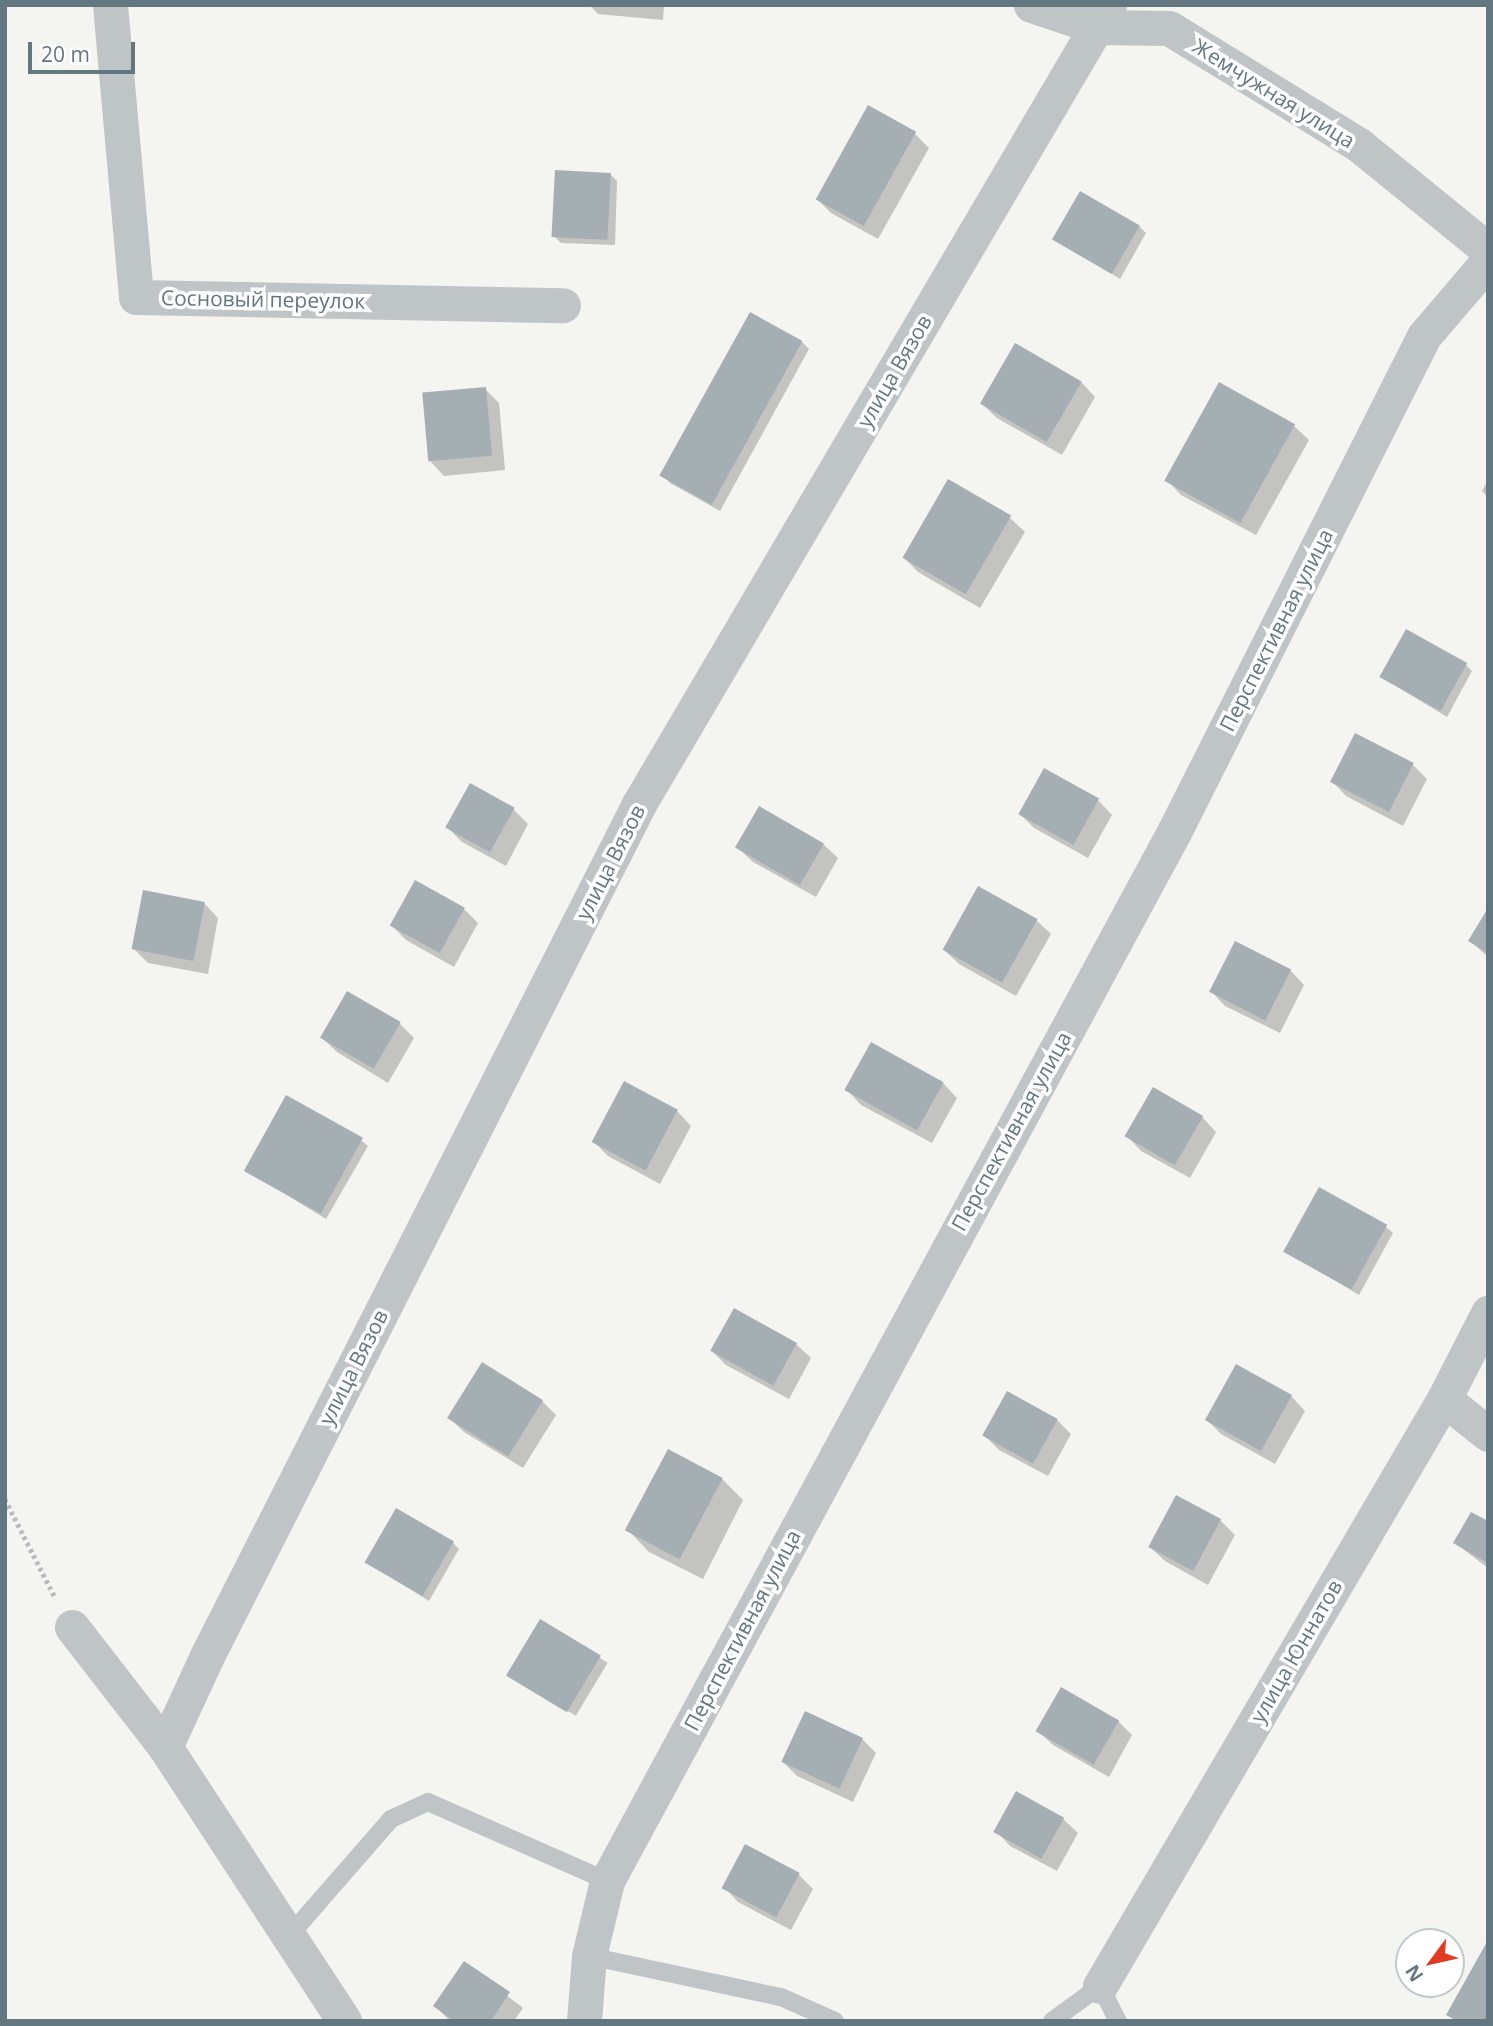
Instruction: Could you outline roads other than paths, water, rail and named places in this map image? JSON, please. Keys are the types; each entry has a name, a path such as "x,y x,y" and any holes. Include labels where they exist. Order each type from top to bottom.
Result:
{"street":[{"name":"Сосновый переулок","path":"110,5 110,41 136,297 563,304"},
{"name":"Жемчужная улица","path":"1031,5 1169,28 1359,145 1488,250"},
{"name":"улица Вязов","path":"165,1747 207,1656 639,804 1103,16"},
{"name":"Перспективная улица","path":"584,2021 589,1956 607,1881 1174,832 1424,336 1488,261"},
{"name":"улица Юннатов","path":"1100,1986 1444,1399 1488,1312"},
{"path":"1444,1399 1488,1434"},
{"path":"72,1627 165,1747 344,2021"}],"lane":[{"path":"289,1936 391,1819 428,1802 607,1881"},
{"path":"589,1956 781,1997 835,2021"},
{"path":"1052,2021 1100,1986 1118,2021"}]}
